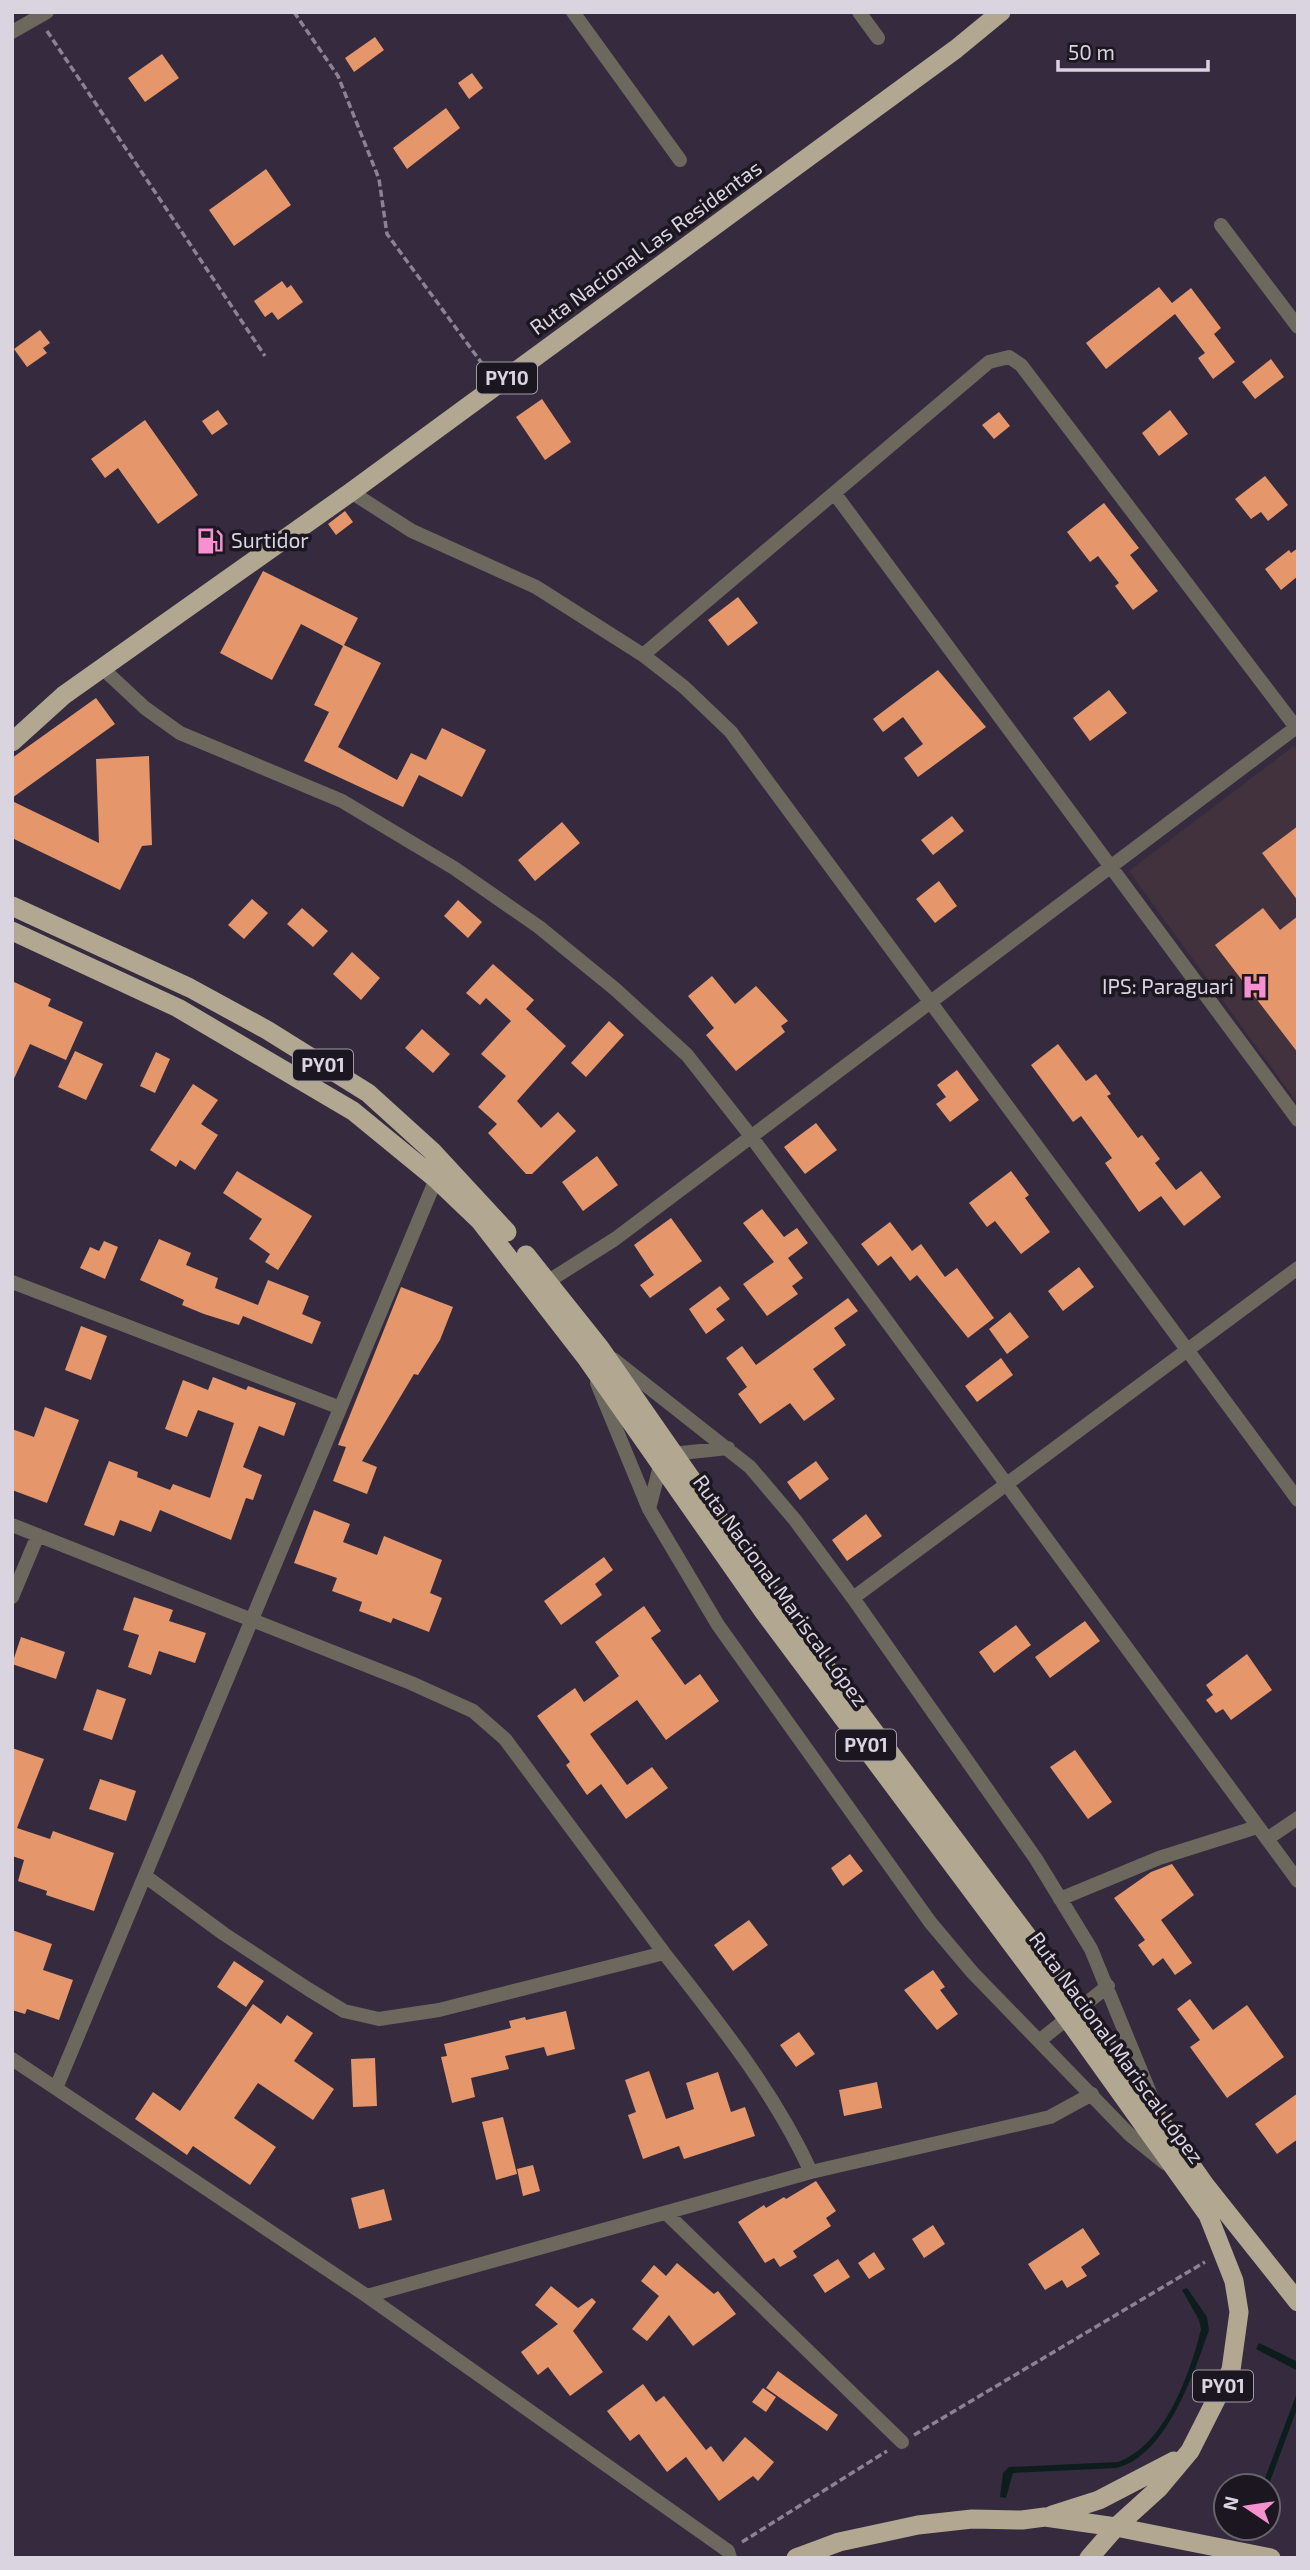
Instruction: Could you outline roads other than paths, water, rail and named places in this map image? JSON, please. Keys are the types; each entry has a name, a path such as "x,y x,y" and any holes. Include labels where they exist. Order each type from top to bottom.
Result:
{"highway":[{"name":"Ruta Nacional Las Residentas","path":"12,742 64,695 101,667 351,492 956,49 1001,12"},
{"path":"12,726 64,695"},
{"path":"12,896 43,922"},
{"name":"Ruta Nacional Mariscal López","path":"12,906 190,988 267,1030 368,1093 432,1151 487,1208 547,1282 666,1460 777,1602 1074,2013 1174,2169 1208,2215 1224,2248 1234,2281 1239,2312 1231,2370 1190,2451 1159,2488 1116,2527 1089,2558"},
{"name":"Ruta Nacional Mariscal López","path":"12,931 141,989 250,1049 353,1111 436,1179 502,1245 593,1354"},
{"name":"Ruta Nacional Mariscal López","path":"1074,2013 1158,2114 1205,2185 1298,2302"},
{"path":"796,2558 839,2542 918,2525 972,2519 1022,2520 1045,2517 1099,2500 1163,2469 1190,2451"},
{"path":"1045,2517 1116,2527 1270,2558"}],"street":[{"path":"572,12 680,160"},
{"path":"859,12 878,38"},
{"path":"12,32 43,15"},
{"path":"1222,225 1298,327"},
{"path":"547,1282 615,1239 750,1135 1297,728 1016,360 1002,356 989,362 643,655"},
{"path":"351,492 412,531 536,587 643,655 684,687 731,732 1298,1500"},
{"path":"835,494 1298,1120"},
{"path":"101,667 145,708 180,733 342,801 454,868 539,927 615,989 687,1055 750,1135 1298,1881"},
{"path":"56,2088 338,1407 436,1179"},
{"path":"853,1598 1298,1268"},
{"path":"12,1282 338,1407"},
{"path":"593,1354 728,1448 750,1467 795,1520 853,1598 1060,1899 1091,1949 1158,2114"},
{"path":"593,1354 649,1509 718,1625 930,1923 1129,2134 1174,2169"},
{"path":"649,1509 666,1460 728,1448"},
{"path":"12,1525 252,1617 473,1711 505,1739 736,2045 789,2129 811,2172"},
{"path":"12,1597 38,1535"},
{"path":"1267,1839 1298,1818"},
{"path":"1060,1899 1159,1858 1257,1827"},
{"path":"145,1876 223,1934 308,1989 344,2011 379,2019 439,2010 664,1953"},
{"path":"1039,2041 1108,1986"},
{"path":"12,2059 366,2296 729,2554"},
{"path":"366,2296 811,2172 1050,2117 1092,2094"},
{"path":"666,2213 902,2442"}],"place":[{"name":"Surtidor","path":"210,541"},
{"name":"IPS: Paraguari","path":"1255,987"}]}
